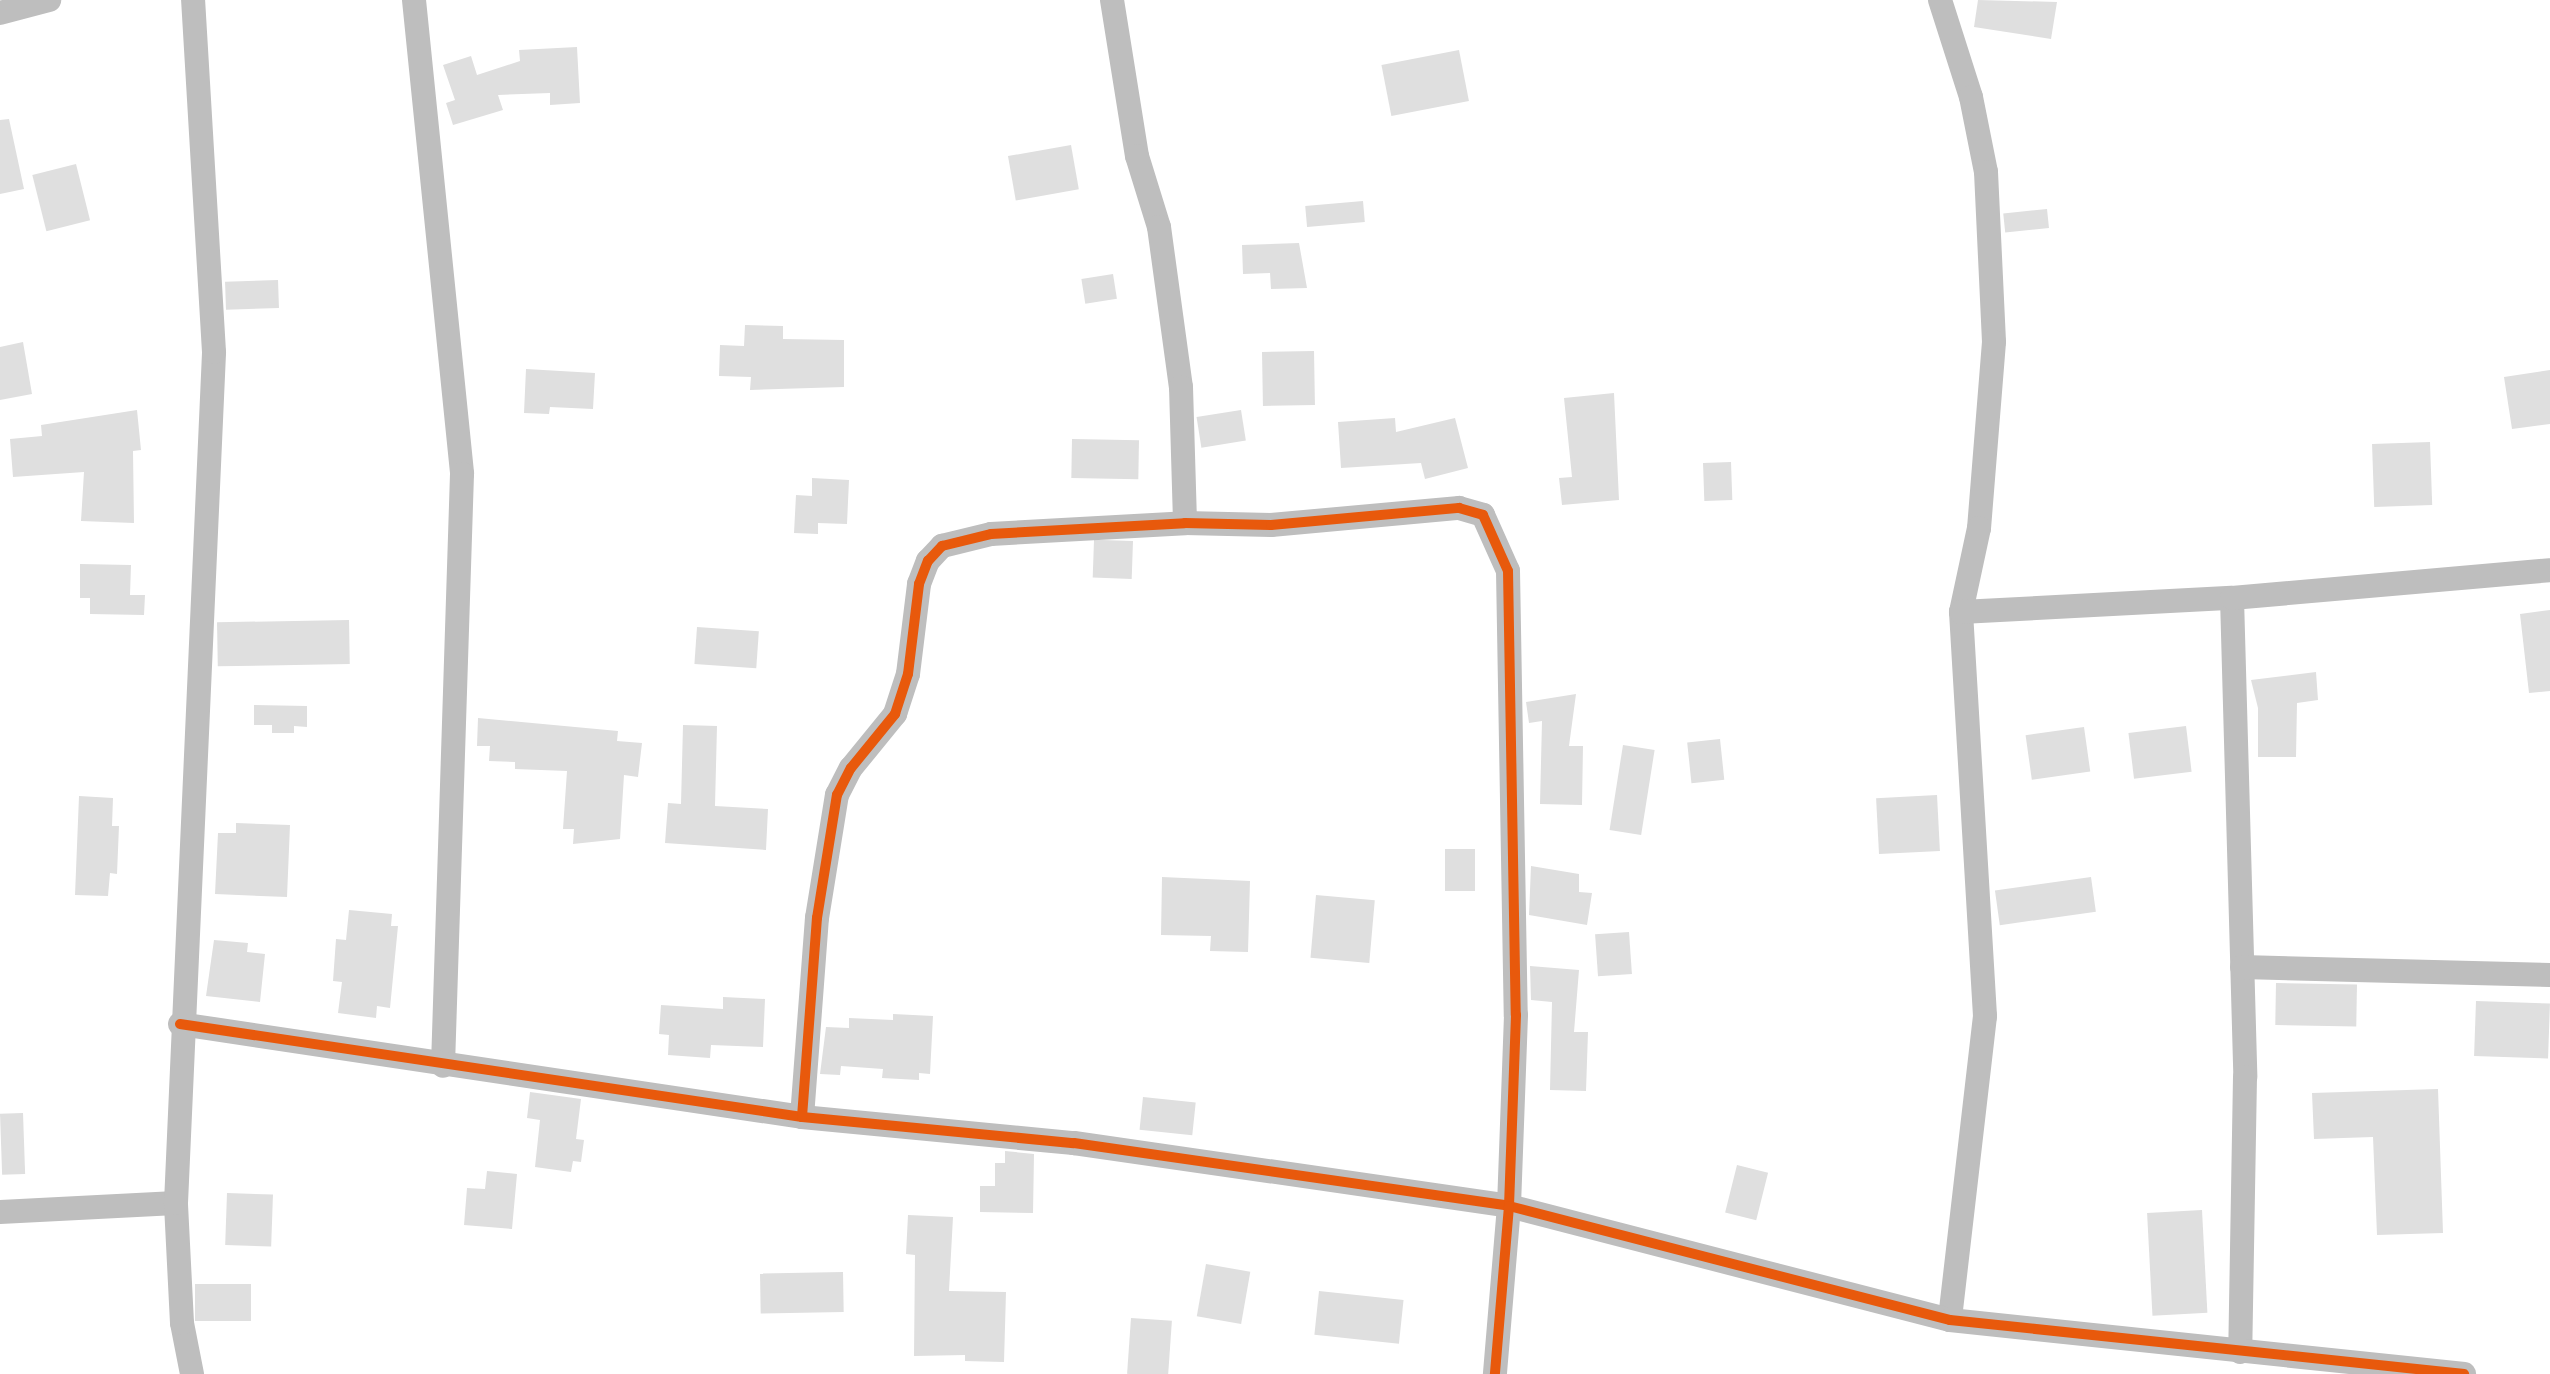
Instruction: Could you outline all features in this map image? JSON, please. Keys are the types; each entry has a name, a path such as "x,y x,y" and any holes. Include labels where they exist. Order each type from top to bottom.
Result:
{"street":[{"path":"0,13 49,0"},
{"path":"192,1374 182,1323 176,1203 180,1024 214,352 193,0"},
{"path":"414,0 462,474 443,1066"},
{"path":"1112,0 1137,156 1159,227 1181,387 1185,523"},
{"path":"1940,0 1971,97 1986,172 1994,342 1979,528 1961,612 1985,1016 1950,1320"},
{"path":"802,1117 817,918 834,806 851,768 895,714 908,674 919,584 928,561 956,539 1185,523 1271,525 1459,508 1483,515 1498,540 1508,571 1515,983 1509,1206 1495,1374"},
{"path":"1961,612 2232,598 2550,570"},
{"path":"2232,598 2242,967 2240,1352"},
{"path":"2242,967 2550,975"},
{"path":"180,1024 443,1066 802,1117 1074,1143 1509,1206 1950,1320 2464,1374"},
{"path":"0,1212 176,1203"}],"building":[{"path":"1978,0 2057,2 2051,39 1974,27"},
{"path":"577,47 580,103 550,105 550,93 498,95 503,110 453,125 446,103 455,100 443,65 471,56 477,75 520,61 519,50"},
{"path":"1459,50 1469,101 1391,116 1381,65"},
{"path":"9,119 24,189 0,194 0,120"},
{"path":"1071,145 1079,189 1016,200 1008,156"},
{"path":"76,164 90,220 46,231 32,175"},
{"path":"1363,201 1365,222 1307,227 1305,206"},
{"path":"2047,209 2049,228 2005,232 2003,214"},
{"path":"1299,243 1307,288 1271,289 1270,273 1243,274 1242,245"},
{"path":"1113,274 1117,299 1085,304 1081,279"},
{"path":"278,280 279,308 226,310 225,282"},
{"path":"745,325 783,326 783,339 844,340 844,387 750,390 751,377 719,376 720,345 744,346"},
{"path":"23,342 32,394 0,400 0,347"},
{"path":"1314,351 1315,405 1263,406 1262,352"},
{"path":"526,369 595,373 593,409 550,407 549,414 524,413"},
{"path":"2550,370 2550,424 2512,429 2504,377"},
{"path":"1614,393 1619,500 1562,505 1559,478 1572,477 1564,398"},
{"path":"137,410 141,450 133,451 134,523 81,521 84,472 13,477 10,439 42,436 41,425"},
{"path":"1241,410 1246,441 1201,448 1197,417"},
{"path":"1395,418 1396,432 1455,418 1468,468 1425,479 1421,463 1341,468 1338,422"},
{"path":"1072,439 1139,440 1138,479 1071,478"},
{"path":"2430,442 2432,505 2374,507 2372,444"},
{"path":"1731,462 1732,500 1704,501 1703,463"},
{"path":"812,478 849,480 847,524 818,523 818,534 794,533 796,495 812,496"},
{"path":"1094,540 1133,541 1132,579 1093,578"},
{"path":"80,564 131,565 130,595 145,595 144,615 90,614 90,598 80,598"},
{"path":"2550,610 2550,691 2529,693 2520,614"},
{"path":"349,620 350,664 218,666 217,622"},
{"path":"697,627 759,631 756,668 694,664"},
{"path":"2316,672 2318,700 2297,703 2296,757 2258,757 2258,708 2251,680"},
{"path":"1576,694 1569,746 1583,746 1582,805 1540,804 1542,721 1529,723 1526,702"},
{"path":"254,705 307,706 307,727 294,726 294,733 272,733 272,725 254,725"},
{"path":"478,718 618,731 617,741 642,743 638,777 624,775 620,839 573,844 574,829 563,829 567,771 515,769 515,762 489,761 490,746 477,746"},
{"path":"683,725 717,726 715,806 768,809 766,850 665,843 668,803 681,804"},
{"path":"2186,726 2192,772 2134,779 2128,733"},
{"path":"2084,727 2090,772 2032,780 2026,735"},
{"path":"1720,739 1724,780 1691,783 1687,742"},
{"path":"1623,745 1655,750 1641,835 1610,830"},
{"path":"1937,795 1940,851 1879,854 1876,798"},
{"path":"79,796 113,798 112,826 119,826 117,874 110,873 108,896 75,895"},
{"path":"236,823 290,825 287,897 215,894 218,833 236,833"},
{"path":"1445,849 1475,849 1475,891 1445,891"},
{"path":"1531,866 1579,874 1579,892 1592,893 1587,925 1529,915"},
{"path":"1162,877 1250,881 1248,952 1210,951 1211,936 1161,935"},
{"path":"2091,877 2096,912 2000,925 1995,890"},
{"path":"1316,895 1375,900 1369,963 1311,958"},
{"path":"349,910 392,914 391,926 398,926 390,1008 377,1006 376,1018 338,1013 342,982 333,981 336,939 346,940"},
{"path":"1629,932 1632,974 1598,976 1595,934"},
{"path":"214,940 248,943 247,952 265,954 260,1002 206,996"},
{"path":"1530,966 1579,970 1574,1032 1588,1032 1586,1091 1550,1090 1552,1002 1531,1000"},
{"path":"2276,983 2357,984 2356,1026 2275,1025"},
{"path":"723,997 765,999 763,1047 711,1045 710,1058 668,1055 669,1035 659,1034 661,1005 723,1009"},
{"path":"2476,1001 2550,1004 2548,1059 2474,1056"},
{"path":"893,1014 933,1016 930,1074 919,1073 919,1080 882,1078 883,1069 841,1066 840,1075 820,1074 826,1027 849,1028 849,1018 893,1020"},
{"path":"2438,1089 2443,1233 2377,1235 2373,1137 2314,1139 2312,1093"},
{"path":"530,1092 581,1099 576,1139 584,1140 581,1162 573,1161 571,1172 535,1167 540,1120 527,1118"},
{"path":"1143,1097 1196,1103 1192,1135 1140,1130"},
{"path":"23,1113 25,1174 2,1175 0,1114"},
{"path":"1005,1151 1034,1154 1033,1213 980,1212 980,1186 995,1186 995,1163 1005,1163"},
{"path":"1737,1165 1768,1173 1756,1220 1725,1213"},
{"path":"487,1171 517,1174 512,1229 464,1225 467,1188 485,1189"},
{"path":"227,1193 273,1195 271,1247 225,1245"},
{"path":"2202,1210 2207,1313 2152,1316 2147,1213"},
{"path":"908,1215 953,1217 949,1291 1006,1292 1004,1362 965,1361 965,1355 914,1356 915,1255 906,1254"},
{"path":"1206,1264 1250,1272 1241,1324 1197,1316"},
{"path":"843,1272 844,1312 761,1313 760,1273"},
{"path":"195,1284 251,1284 251,1321 195,1321"},
{"path":"1319,1291 1404,1300 1399,1344 1314,1335"},
{"path":"1131,1318 1172,1321 1168,1374 1127,1374"}],"cycle path":[{"path":"802,1117 817,918 837,795 851,768 895,714 908,674 919,584 928,561 942,546 991,534 1185,523 1271,525 1459,508 1483,515 1508,571 1516,1015 1509,1206 1495,1374"},
{"path":"180,1024 802,1117 1074,1143 1509,1206 1950,1320 2464,1374"}]}
